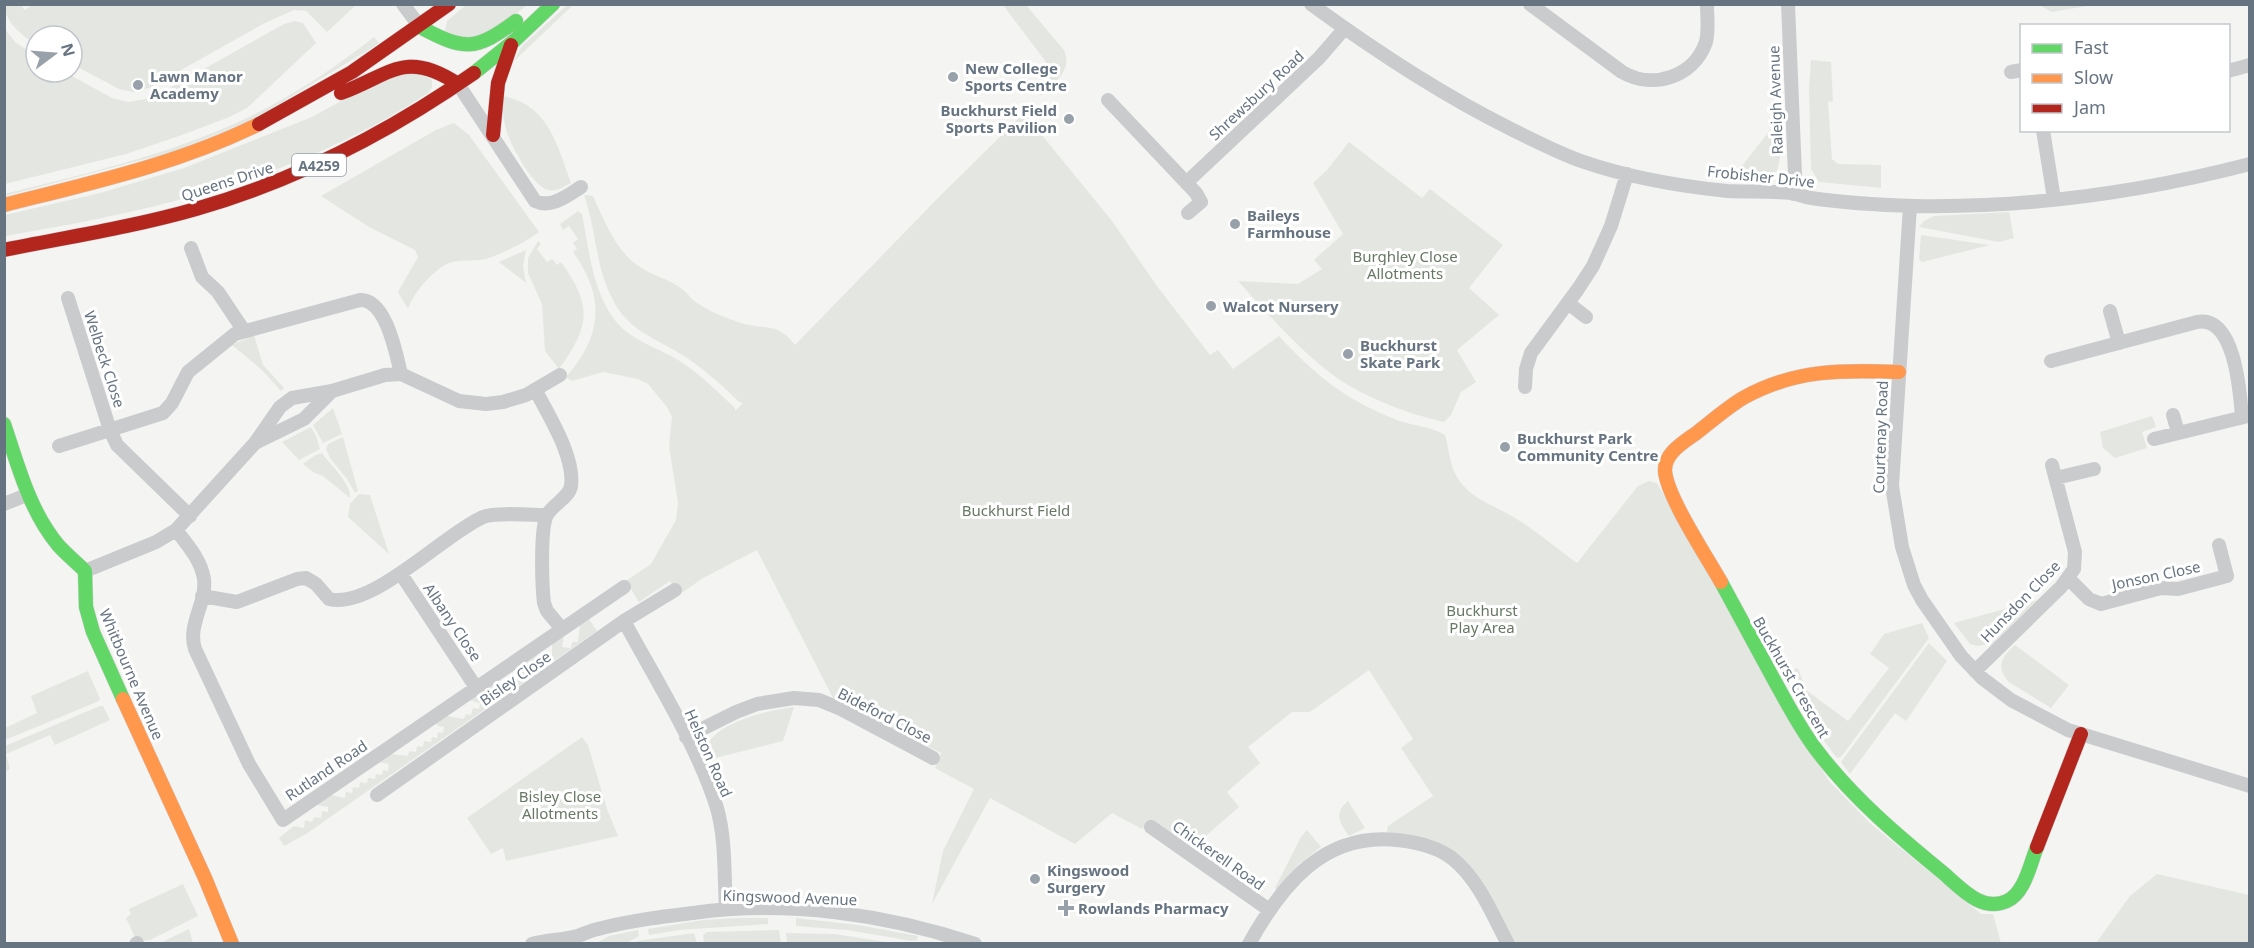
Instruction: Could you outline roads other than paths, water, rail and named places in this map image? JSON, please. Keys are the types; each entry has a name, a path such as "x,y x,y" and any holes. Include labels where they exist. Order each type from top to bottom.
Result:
{"street":[{"path":"403,4 437,51 535,201 552,203 581,187"},
{"path":"4,205 124,176 238,134 300,105 356,71 449,4"},
{"name":"Frobisher Drive","path":"1311,4 1440,90 1496,121 1562,153 1627,174 1725,190 1794,194 1809,198 1910,206 2000,205 2158,184 2250,164"},
{"path":"1530,4 1622,72 1636,79 1651,81 1666,79 1682,72 1699,55 1708,32 1707,4"},
{"name":"Raleigh Avenue","path":"1788,4 1794,194"},
{"path":"420,27 453,44 471,46 496,37 515,22 553,5"},
{"name":"Queens Drive","path":"4,250 166,217 260,189 309,170 377,137 458,84 515,40 553,5"},
{"name":"Shrewsbury Road","path":"1187,182 1319,58 1345,28"},
{"path":"493,135 498,83 508,50 515,40"},
{"path":"2230,71 2250,65"},
{"path":"300,105 345,92 387,71 398,68 420,66 434,69 458,84"},
{"path":"1108,100 1187,182 1201,201 1188,213"},
{"path":"2043,132 2054,199"},
{"path":"1525,387 1527,363 1533,350 1588,274 1606,240 1627,174"},
{"name":"Courtenay Road","path":"1910,206 1892,486 1902,547 1914,585 1922,600 1950,643 1975,671 2011,700 2081,734 2250,786"},
{"path":"191,248 202,277 218,292 244,331"},
{"name":"Welbeck Close","path":"68,298 110,430 122,452 190,516"},
{"path":"110,430 166,411 192,368 225,341 244,331 355,301 369,301 375,305 387,326 401,374"},
{"path":"1568,303 1586,317"},
{"path":"2110,311 2119,343"},
{"path":"2051,361 2197,322 2210,322 2220,330 2229,347 2246,416 2154,439"},
{"name":"Buckhurst Crescent","path":"1899,372 1840,370 1805,374 1776,383 1738,402 1678,445 1670,454 1666,474 1676,502 1816,751 1869,809 1976,900 1987,904 2008,901 2022,887 2081,734"},
{"path":"4,424 29,494 44,526 55,541 85,571 156,542 176,530 255,443 286,401 332,391 385,375 401,374 422,382 450,398 476,404 503,402 536,391 560,375"},
{"path":"255,443 303,419 332,391"},
{"path":"536,391 554,424 567,456 571,482 569,492 547,515 544,529 544,603 547,611 562,629"},
{"path":"2173,415 2178,432"},
{"name":"Welbeck Close","path":"59,446 110,430"},
{"name":"Hunsdon Close","path":"1975,671 2068,579 2074,569 2076,559 2054,472 2094,469"},
{"path":"4,504 29,494"},
{"path":"202,596 237,602 297,579 306,578 316,584 329,599 337,601 367,593 401,574 483,517 547,515"},
{"name":"Rutland Road","path":"176,530 195,556 204,582 193,634 195,649 252,770 283,820 624,587"},
{"name":"Jonson Close","path":"2068,579 2090,599 2101,604 2161,588 2178,589 2228,576 2219,545"},
{"name":"Whitbourne Avenue","path":"85,571 86,607 93,632 201,867 232,944"},
{"name":"Albany Close","path":"401,574 477,689"},
{"name":"Bisley Close","path":"377,795 624,621 675,590"},
{"name":"Helston Road","path":"624,621 686,737 717,808 723,839 726,909"},
{"name":"Bideford Close","path":"686,737 735,712 757,704 794,698 810,699 819,700 841,709 933,758"},
{"name":"Chickerell Road","path":"1150,827 1268,909"},
{"name":"Chickerell Road","path":"1249,944 1268,909 1314,862 1327,853 1361,841 1375,839 1418,843 1452,859 1466,873 1508,944"},
{"name":"Kingswood Avenue","path":"532,944 575,940 594,930 726,909 828,912 862,916 905,923 975,944"}],"place":[{"name":"New College Sports Centre","path":"953,77"},
{"name":"Lawn Manor Academy","path":"138,85"},
{"name":"Buckhurst Field Sports Pavilion","path":"1069,119"},
{"name":"Baileys Farmhouse","path":"1235,224"},
{"name":"Walcot Nursery","path":"1211,306"},
{"name":"Buckhurst Skate Park","path":"1348,354"},
{"name":"Buckhurst Park Community Centre","path":"1505,447"},
{"name":"Kingswood Surgery","path":"1035,879"},
{"name":"Rowlands Pharmacy","path":"1066,908"}],"park label":[{"name":"Burghley Close Allotments","path":"1405,264"},
{"name":"Buckhurst Field","path":"1016,510"},
{"name":"Buckhurst Play Area","path":"1482,618"},
{"name":"Bisley Close Allotments","path":"560,804"}]}
